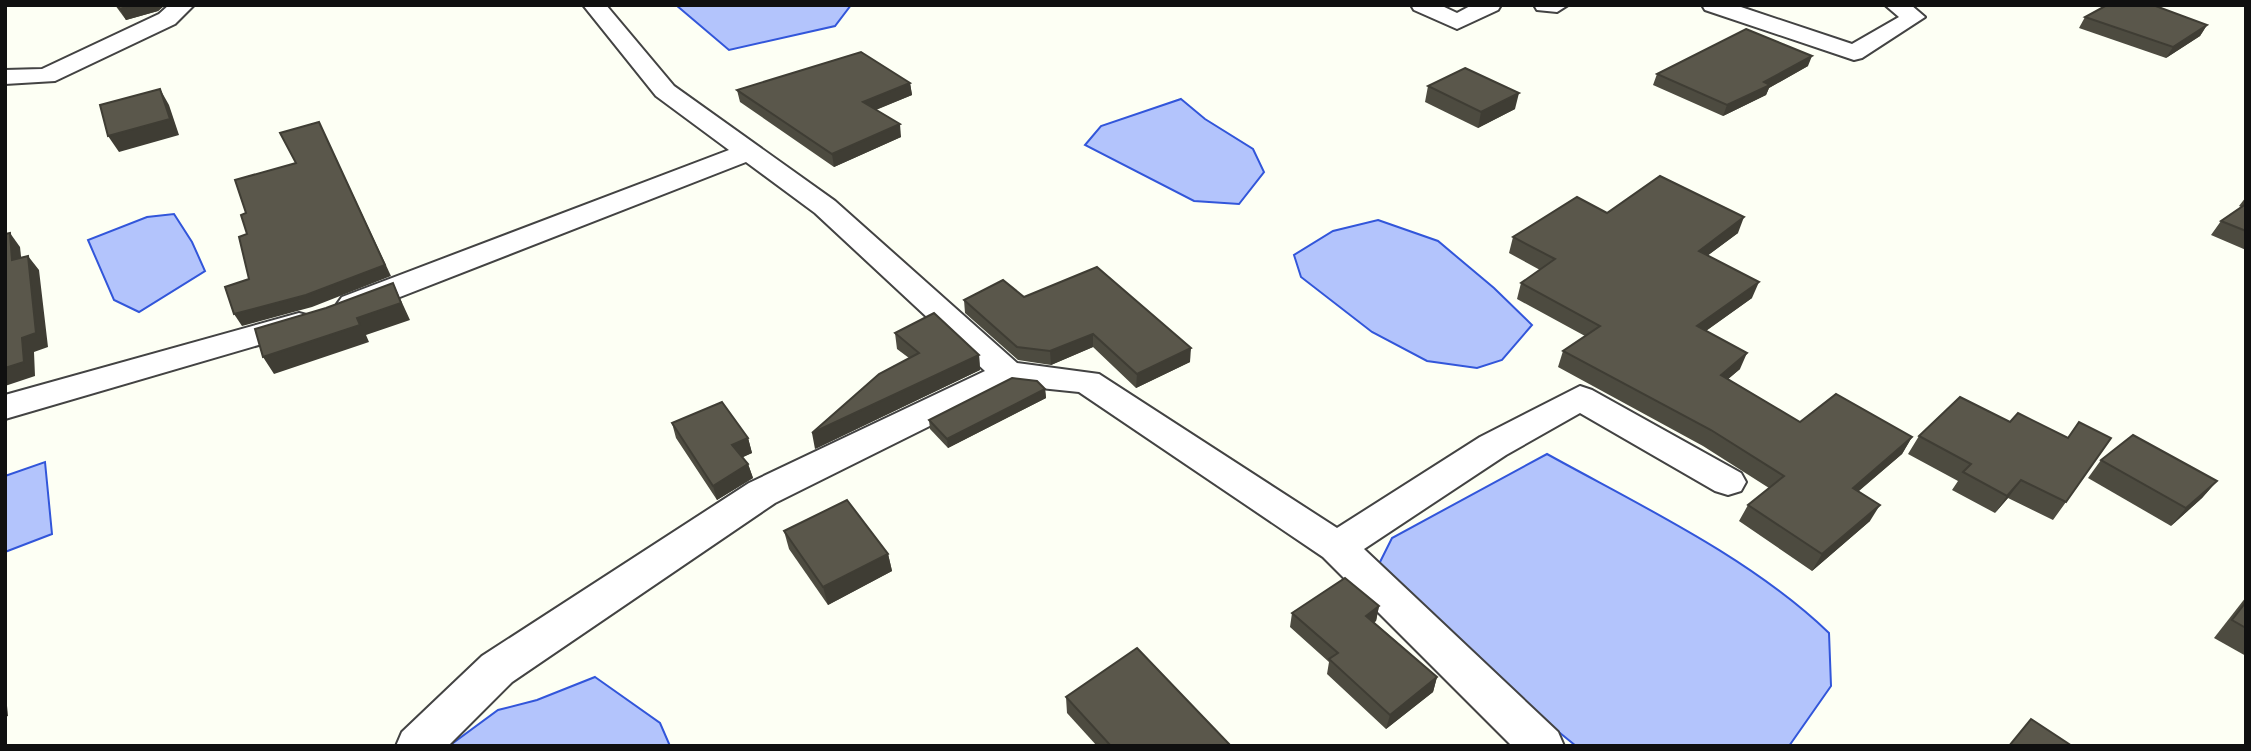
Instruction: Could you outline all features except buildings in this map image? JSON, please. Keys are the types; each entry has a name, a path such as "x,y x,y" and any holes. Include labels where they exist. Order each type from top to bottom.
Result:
{"street":[{"path":"5,77 46,75 167,19 183,5"},
{"path":"594,5 665,91 825,207 1007,373"},
{"path":"1422,5 1457,22 1490,5"},
{"path":"1545,5 1557,5"},
{"path":"1713,5 1854,53 1914,17 1896,5"},
{"path":"5,407 324,316 748,152"},
{"path":"418,746 497,669 762,493 1007,373 1087,382 1337,547 1542,746"},
{"path":"1337,547 1493,446 1580,398 1728,482"}],"water":[{"path":"676,5 851,5 835,26 729,50"},
{"path":"1181,99 1205,119 1253,149 1264,172 1239,204 1194,201 1085,145 1101,126"},
{"path":"174,214 192,242 205,271 139,312 114,300 88,240 147,217"},
{"path":"1378,220 1438,241 1494,288 1532,325 1502,360 1477,368 1427,361 1372,332 1301,277 1294,255 1333,231"},
{"path":"1547,454 1730,557 1798,606 1829,633 1831,686 1789,746 1576,746 1401,604 1378,566 1392,538"},
{"path":"45,462 52,534 5,552 5,476"},
{"path":"595,677 660,723 670,746 449,746 498,710 537,700"}]}
